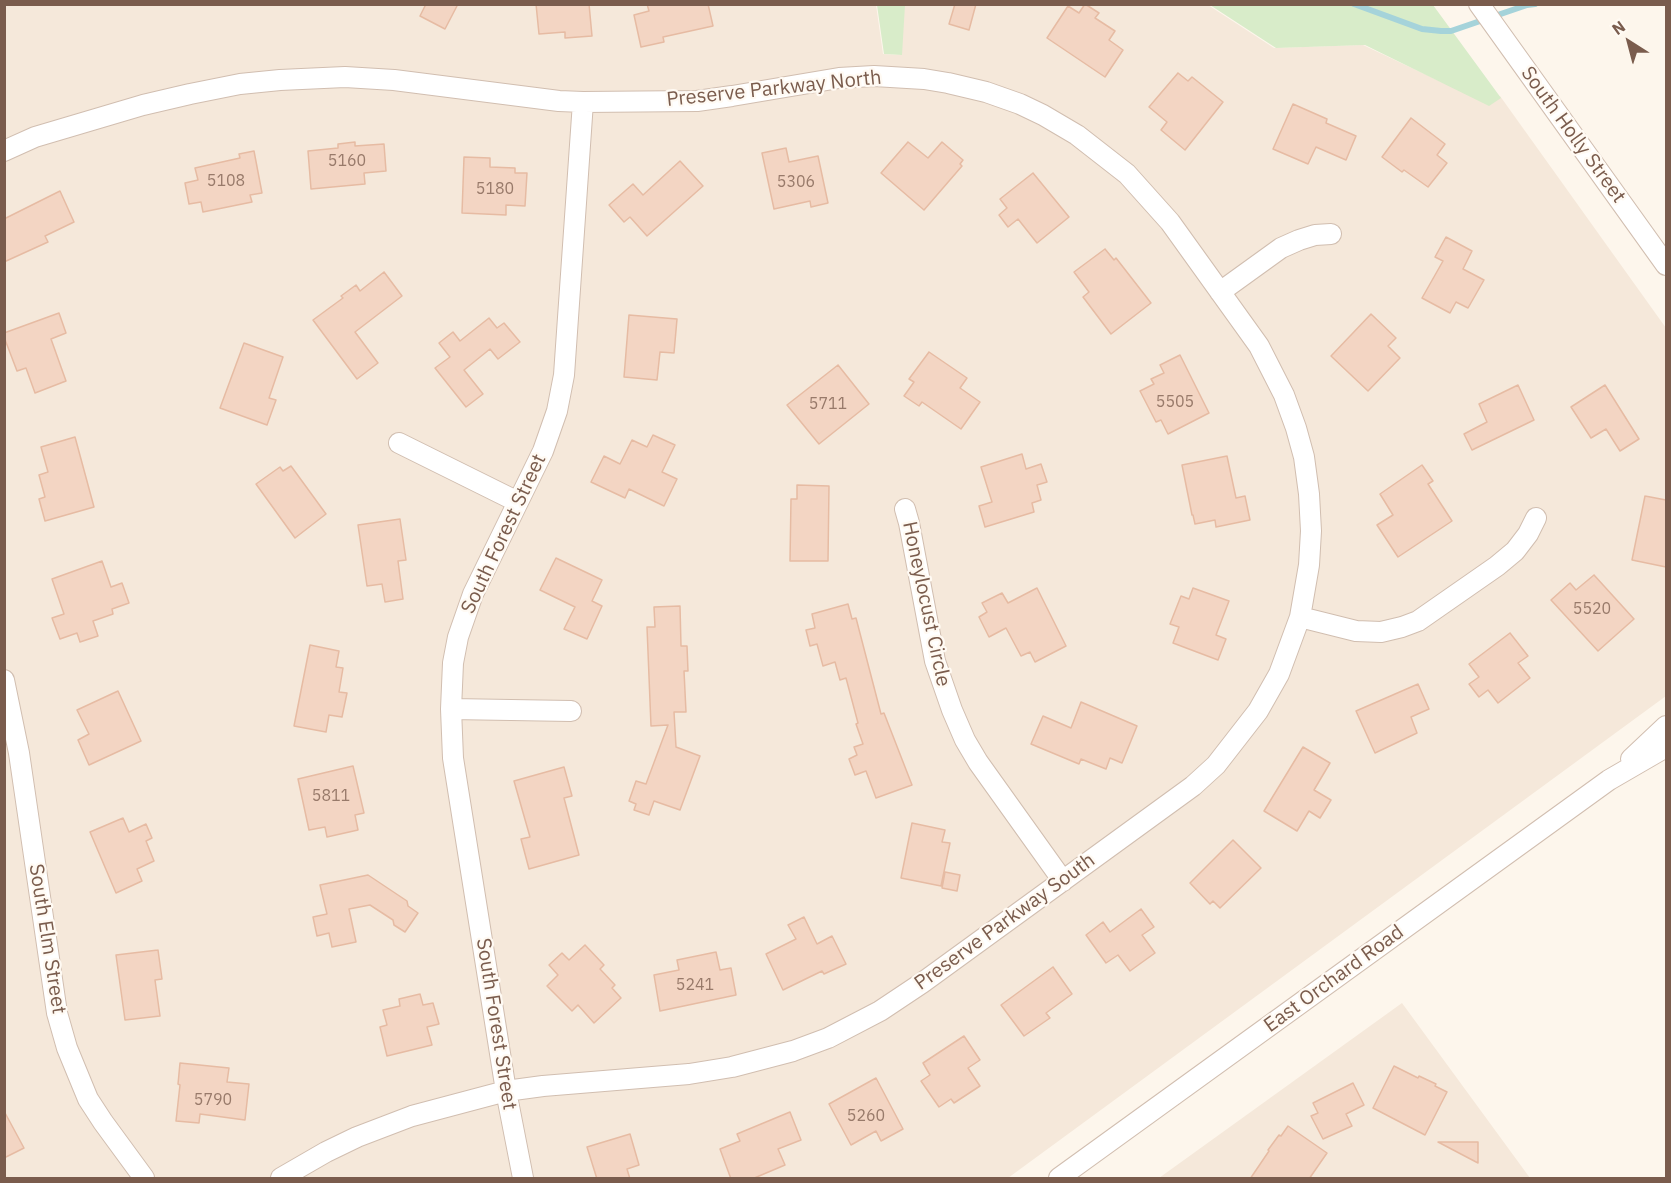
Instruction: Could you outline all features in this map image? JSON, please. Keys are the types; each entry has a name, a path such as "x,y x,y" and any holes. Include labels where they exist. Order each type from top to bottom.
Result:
{"street":[{"name":"South Holly Street","path":"1479,4 1666,265"},
{"name":"Preserve Parkway North","path":"4,151 35,137 143,105 240,84 280,80 345,77 394,80 583,102 697,101 839,78 874,76 924,79 986,92 1028,108 1077,135 1127,174 1170,222 1220,292"},
{"name":"South Forest Street","path":"523,1179 506,1091 453,758 451,709 453,663 458,637 473,594 543,451 557,411 564,375 583,102"},
{"path":"1220,292 1281,248 1315,235 1331,234"},
{"name":"Preserve Parkway South","path":"281,1179 326,1152 357,1137 412,1116 506,1091 689,1074 732,1067 793,1051 828,1038 890,1004 1193,786 1216,765 1258,711 1279,674 1300,617 1310,565 1311,531 1304,457 1296,428 1275,374 1259,346 1220,292"},
{"path":"399,443 518,502"},
{"name":"Honeylocust Circle","path":"905,509 935,660 941,684 952,710 978,762 1063,881"},
{"path":"1300,617 1356,631 1372,632 1392,630 1418,621 1515,551 1528,534 1536,518"},
{"name":"South Elm Street","path":"4,680 12,754 57,1014 67,1048 88,1099 144,1179"},
{"path":"451,709 571,711"},
{"name":"East Orchard Road","path":"1609,780 1666,726"},
{"name":"East Orchard Road","path":"1059,1179 1609,780 1666,747"}],"shaded area":[{"path":"5,5 876,5 883,54 900,55 903,5 1208,5 1274,48 1363,45 1488,104 1500,96 1666,328 1666,696 1008,1178 5,1178"},
{"path":"1402,1003 1530,1178 1159,1178"}],"green space":[{"path":"877,5 905,5 902,55 884,54"},
{"path":"1210,5 1433,5 1501,98 1489,106 1365,45 1276,48"}],"building":[{"path":"426,4 458,4 445,29 420,16"},
{"path":"536,4 589,4 592,36 565,38 565,32 539,34"},
{"path":"647,4 708,4 713,26 663,37 664,42 641,47 634,15 649,11"},
{"path":"955,4 976,4 969,30 949,24"},
{"path":"1085,4 1099,13 1095,18 1115,31 1109,40 1123,50 1105,77 1047,38 1068,6 1079,13"},
{"path":"1178,73 1188,81 1192,77 1223,102 1185,150 1161,130 1167,122 1149,107"},
{"path":"1293,104 1327,119 1326,123 1356,136 1346,160 1316,147 1308,164 1273,149"},
{"path":"1411,118 1445,144 1437,155 1447,163 1428,187 1382,157"},
{"path":"355,142 355,146 384,144 386,171 364,173 365,184 311,189 308,151 338,148 338,144"},
{"path":"908,142 928,158 942,142 963,160 960,164 962,166 924,210 881,173"},
{"path":"786,148 789,162 818,156 828,203 811,207 810,201 774,209 762,153"},
{"path":"254,151 262,193 250,195 252,202 203,212 201,202 189,204 185,183 198,180 195,168 240,158 239,154"},
{"path":"464,157 490,158 490,167 515,168 515,173 527,173 525,206 506,205 506,215 462,213"},
{"path":"680,161 703,186 647,236 630,217 624,222 609,205 633,184 643,195"},
{"path":"1033,173 1069,217 1037,243 1018,219 1008,227 999,215 1007,208 1000,199"},
{"path":"60,191 74,222 45,236 48,242 4,262 4,219"},
{"path":"1446,237 1472,251 1463,269 1484,280 1468,308 1456,302 1450,313 1422,298 1443,261 1435,257"},
{"path":"1105,249 1114,260 1116,258 1151,303 1111,334 1083,297 1089,292 1074,272"},
{"path":"384,272 402,296 355,332 378,363 357,379 313,320 343,298 341,296 356,285 360,291"},
{"path":"59,313 66,333 51,339 66,381 35,393 26,368 17,371 4,333"},
{"path":"1371,314 1396,338 1388,346 1400,358 1368,391 1331,356"},
{"path":"629,315 677,319 674,353 660,352 657,380 624,377"},
{"path":"489,318 497,328 504,323 520,342 498,359 490,349 464,370 483,394 466,407 435,368 450,357 439,343 453,332 460,341"},
{"path":"244,343 283,357 269,398 276,400 267,425 220,408"},
{"path":"929,352 967,378 960,388 980,402 961,429 922,402 919,406 904,396 914,382 909,379"},
{"path":"1180,355 1209,413 1168,434 1161,420 1156,422 1140,391 1154,384 1151,379 1164,373 1160,365"},
{"path":"838,365 869,404 819,444 787,405"},
{"path":"1518,385 1534,420 1472,450 1464,434 1487,422 1479,404"},
{"path":"1605,385 1639,439 1620,451 1606,429 1591,438 1571,407"},
{"path":"653,435 675,445 662,472 677,479 664,506 629,489 625,498 591,482 604,456 620,464 632,440 647,447"},
{"path":"75,437 94,507 45,521 39,499 45,497 39,475 48,472 41,447"},
{"path":"1022,454 1026,469 1041,464 1047,482 1037,485 1041,500 1032,503 1034,512 985,527 979,506 992,502 981,467"},
{"path":"1227,456 1236,498 1245,496 1250,520 1216,527 1215,520 1195,524 1182,465"},
{"path":"1422,465 1433,481 1428,484 1452,521 1398,557 1377,525 1393,515 1380,494"},
{"path":"291,466 326,514 295,538 256,484 280,467 283,471"},
{"path":"797,485 829,486 828,561 790,561 791,499 797,499"},
{"path":"1645,496 1666,500 1666,567 1632,560"},
{"path":"400,519 406,560 398,561 403,599 385,602 382,584 367,586 358,525"},
{"path":"556,558 602,580 592,601 602,606 587,639 564,629 575,607 540,590"},
{"path":"102,561 111,587 122,583 129,603 112,609 113,614 93,621 98,636 80,642 77,633 60,639 52,618 64,614 52,579"},
{"path":"1594,575 1634,619 1598,651 1551,600 1570,583 1576,590"},
{"path":"1037,588 1066,646 1035,662 1030,652 1021,656 1006,628 989,637 979,617 987,612 982,603 1002,593 1008,603"},
{"path":"1193,588 1229,601 1216,635 1226,639 1218,660 1173,643 1179,627 1170,624 1181,596 1189,599"},
{"path":"848,604 852,619 856,618 881,714 884,713 912,785 876,798 866,771 855,775 849,759 857,755 854,747 863,744 846,678 840,680 835,662 823,666 817,644 810,646 806,630 815,628 812,614"},
{"path":"680,606 681,646 687,646 688,671 684,671 686,712 674,712 676,747 700,756 680,810 654,801 649,815 634,810 636,804 629,801 636,781 646,784 668,725 651,726 647,627 655,627 654,607"},
{"path":"1510,633 1528,656 1518,663 1530,678 1498,703 1488,690 1479,697 1469,684 1479,677 1469,664"},
{"path":"310,645 339,651 336,667 343,668 339,692 347,693 342,717 329,715 326,732 294,726"},
{"path":"1418,684 1429,709 1411,717 1417,733 1375,753 1356,711"},
{"path":"118,691 141,741 89,765 78,740 89,734 77,710"},
{"path":"1081,702 1137,726 1122,763 1110,758 1106,769 1081,759 1079,764 1031,744 1043,716 1071,728"},
{"path":"1303,747 1330,763 1314,790 1331,800 1320,818 1309,811 1297,831 1264,811"},
{"path":"353,766 364,813 355,815 358,830 327,837 325,827 309,830 298,779"},
{"path":"564,767 572,796 564,798 579,855 529,869 521,839 530,837 514,781"},
{"path":"123,818 129,832 146,824 152,838 146,841 154,861 137,869 142,881 116,893 90,832"},
{"path":"912,823 945,830 942,842 950,843 941,886 901,878"},
{"path":"1233,840 1261,868 1220,908 1213,901 1210,904 1190,883"},
{"path":"945,872 960,875 957,891 942,888"},
{"path":"368,875 407,901 408,906 418,913 405,932 394,925 393,920 370,905 349,909 356,942 332,947 329,933 317,936 313,917 327,914 320,885"},
{"path":"1141,909 1154,927 1142,935 1155,953 1130,971 1118,955 1106,963 1086,935 1103,922 1110,932"},
{"path":"804,917 817,944 832,936 846,964 824,974 822,971 783,990 766,954 796,939 788,925"},
{"path":"585,945 604,965 600,969 615,985 612,988 621,998 594,1023 578,1005 572,1011 547,986 558,975 549,965 562,953 569,960"},
{"path":"158,950 162,979 155,980 160,1016 125,1020 116,955"},
{"path":"716,952 720,970 731,968 736,995 660,1011 654,975 679,970 677,960"},
{"path":"1053,967 1072,994 1046,1013 1050,1018 1024,1036 1001,1005"},
{"path":"420,994 423,1005 433,1003 439,1024 427,1027 432,1045 387,1056 380,1027 387,1025 383,1010 400,1006 399,999"},
{"path":"964,1036 980,1060 968,1068 980,1086 954,1103 951,1099 939,1107 921,1081 930,1075 923,1063"},
{"path":"180,1063 229,1068 227,1082 249,1084 245,1120 200,1114 199,1123 176,1121"},
{"path":"1394,1066 1436,1084 1435,1086 1447,1092 1425,1135 1373,1108"},
{"path":"876,1078 903,1129 881,1141 876,1131 851,1145 829,1104"},
{"path":"1353,1083 1364,1105 1346,1114 1352,1126 1323,1139 1311,1116 1318,1113 1313,1103"},
{"path":"4,1111 24,1148 4,1158"},
{"path":"790,1112 801,1140 778,1149 785,1165 752,1179 731,1179 720,1149 740,1141 737,1134"},
{"path":"1288,1126 1327,1153 1309,1179 1250,1179 1268,1150"},
{"path":"630,1134 639,1165 627,1169 630,1179 597,1179 587,1147"},
{"path":"1438,1142 1478,1142 1478,1163"}],"waterway":[{"path":"1354,4 1422,29 1441,31 1451,31 1535,4"}]}
